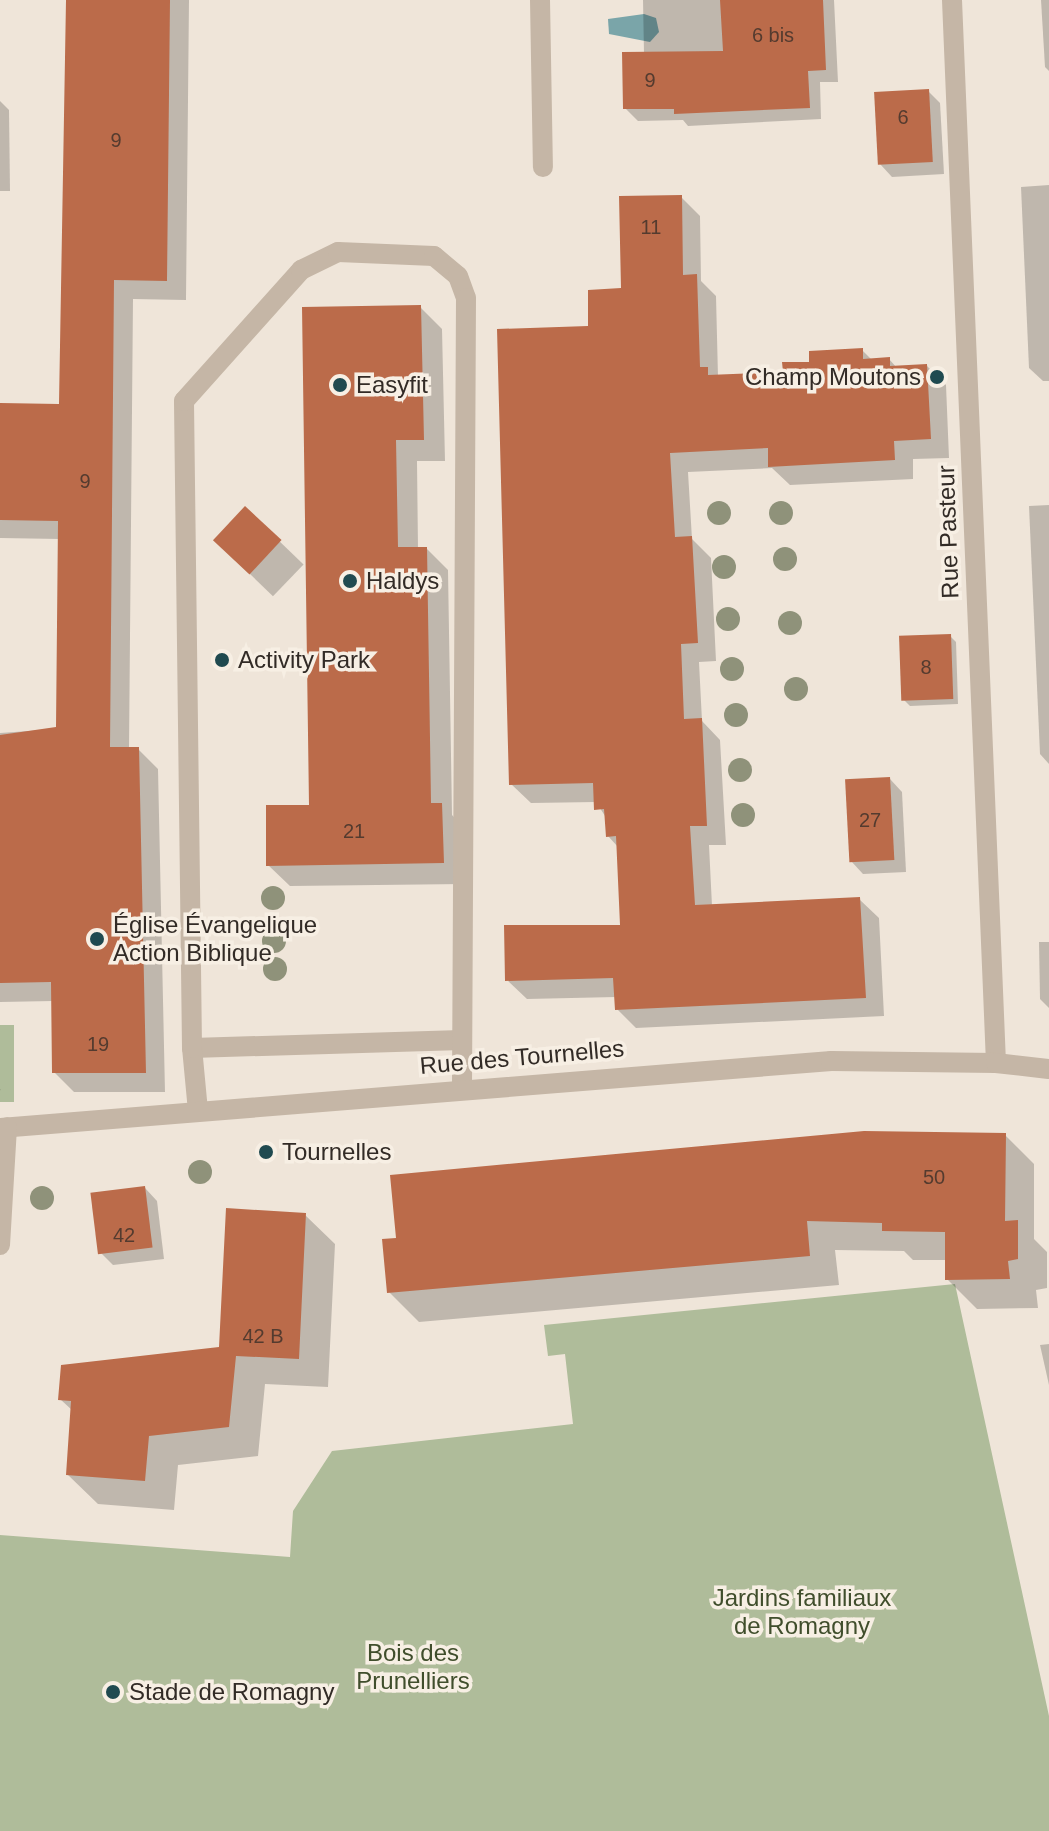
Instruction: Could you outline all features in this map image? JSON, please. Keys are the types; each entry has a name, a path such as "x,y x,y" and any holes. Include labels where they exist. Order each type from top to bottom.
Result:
{"street":[{"path":"540,0 543,167"},
{"name":"Rue Pasteur","path":"952,0 996,1063"},
{"path":"198,1111 192,1048 184,401 301,270 338,252 434,256 458,276 466,298 462,1088"},
{"path":"192,1048 462,1040"},
{"name":"Rue des Tournelles","path":"3,1127 462,1088 831,1061 996,1063 1049,1069"},
{"path":"0,1245 3,1127"}],"green space":[{"path":"0,1025 14,1025 14,1102 0,1102"},
{"path":"955,1284 1049,1716 1049,1831 0,1831 0,1535 290,1557 293,1511 332,1451 573,1424 565,1354 548,1356 544,1325"}],"water":[{"path":"644,14 656,18 659,32 650,42 609,34 608,19"}],"building":[{"path":"66,0 170,0 167,281 114,280 110,747 139,747 146,1073 52,1073 51,982 0,983 0,735 56,727 58,521 0,520 0,403 59,404"},
{"path":"720,0 823,0 826,70 808,71 810,108 674,114 674,109 623,109 622,52 723,51"},
{"path":"929,89 933,162 878,165 874,92"},
{"path":"682,195 683,275 697,274 700,367 708,367 708,375 783,372 782,362 809,362 809,351 863,348 863,359 890,357 890,366 927,364 931,439 894,441 895,460 768,467 768,448 670,453 675,537 692,536 698,643 681,644 684,719 702,718 707,826 690,826 695,905 860,897 866,998 615,1010 613,978 505,981 504,925 620,925 616,836 606,837 604,809 594,810 593,783 509,785 497,329 588,326 588,290 621,288 619,196"},
{"path":"421,305 424,440 396,440 398,547 427,547 431,803 442,803 444,863 266,866 266,805 309,805 302,307"},
{"path":"245,506 282,540 250,574 213,540"},
{"path":"951,634 953,699 901,701 899,636"},
{"path":"890,777 894,860 849,862 845,779"},
{"path":"864,1131 1006,1133 1005,1221 1018,1220 1018,1259 1008,1261 1010,1279 945,1280 945,1232 882,1231 882,1223 807,1221 810,1256 387,1293 382,1239 396,1238 390,1175"},
{"path":"145,1186 153,1248 98,1254 90,1193"},
{"path":"226,1208 306,1213 299,1359 236,1356 229,1427 149,1436 145,1481 66,1475 71,1401 58,1400 61,1365 219,1347"}],"place":[{"name":"Champ Moutons","path":"937,377"},
{"name":"Easyfit","path":"340,385"},
{"name":"Haldys","path":"350,581"},
{"name":"Activity Park","path":"222,660"},
{"name":"Église Évangelique Action Biblique","path":"97,939"},
{"name":"Tournelles","path":"266,1152"},
{"name":"Stade de Romagny","path":"113,1692"}],"park label":[{"name":"Jardins familiaux de Romagny","path":"802,1612"},
{"name":"Bois des Prunelliers","path":"413,1667"}]}
